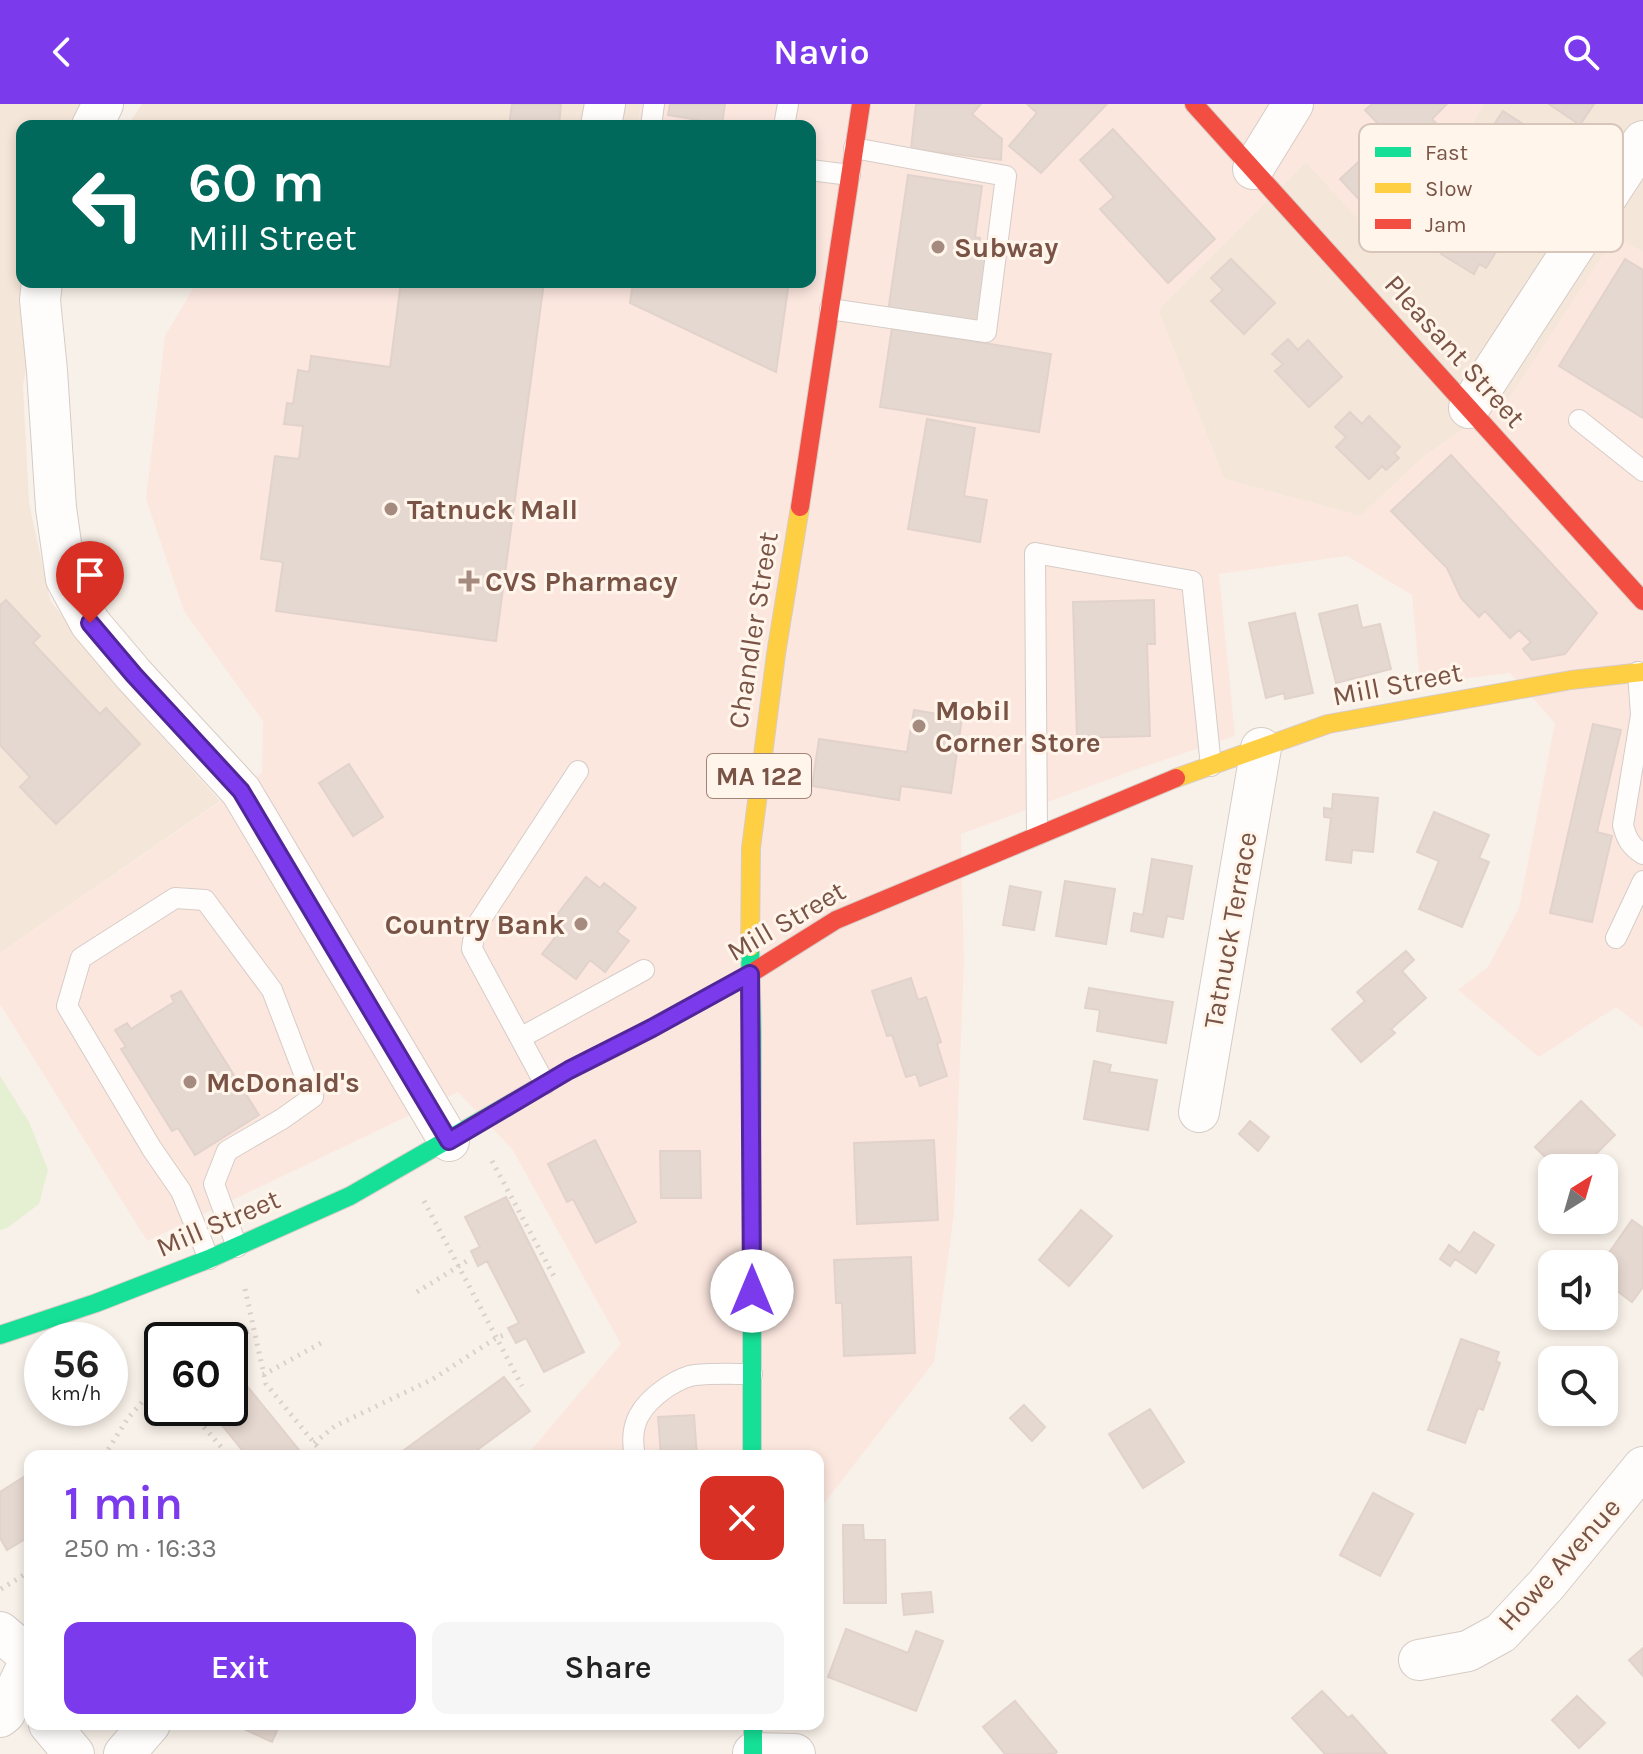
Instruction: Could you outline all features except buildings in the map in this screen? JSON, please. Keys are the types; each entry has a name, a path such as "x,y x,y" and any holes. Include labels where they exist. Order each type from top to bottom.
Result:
{"main road":[{"name":"Chandler Street","path":"752,1450 749,879 776,654 861,104"},
{"name":"Pleasant Street","path":"1194,104 1469,408 1639,588"},
{"name":"Mill Street","path":"0,1335 96,1303 209,1259 350,1196 545,1084 750,974 836,920 1164,782 1328,724 1571,680 1641,672"},
{"path":"753,1730 753,1754"}],"street":[{"path":"1253,169 1293,104"},
{"path":"1623,172 1643,141"},
{"path":"1469,408 1571,252"},
{"path":"41,288 56,508 66,579 90,623 241,791 449,1141"},
{"name":"Tatnuck Terrace","path":"1199,1112 1261,748"},
{"name":"Howe Avenue","path":"1419,1660 1468,1651 1501,1633 1546,1585 1643,1467"},
{"path":"0,1632 21,1685"},
{"path":"54,1730 74,1754"},
{"path":"124,1754 145,1730"},
{"path":"753,1754 795,1754"}],"lane":[{"path":"830,309 986,332 1006,176 854,148"},
{"path":"816,171 850,175"},
{"path":"1579,420 1643,471"},
{"path":"1037,835 1035,553 1192,581 1211,766"},
{"path":"1641,672 1641,715 1623,825 1631,844 1643,854"},
{"path":"545,1084 472,949 475,928 578,771"},
{"path":"1616,938 1643,881"},
{"path":"209,1259 181,1191 152,1149 67,1006 81,958 175,898 205,900 272,990 313,1097 227,1151 214,1184 237,1247"},
{"path":"520,1038 644,970"},
{"path":"634,1450 635,1426 640,1410 654,1396 693,1375 752,1374"}],"path":[{"path":"492,1161 556,1280"},
{"path":"424,1201 522,1386"},
{"path":"417,1292 467,1261"},
{"path":"245,1289 266,1384 320,1450"},
{"path":"248,1332 254,1330"},
{"path":"314,1443 335,1426 433,1379 504,1335"},
{"path":"263,1375 321,1343"},
{"path":"108,1450 128,1418 144,1400"},
{"path":"204,1427 224,1450"},
{"path":"1,1589 24,1575"}],"shaded area":[{"path":"0,104 85,104 75,120 16,120 16,288 38,288 23,386 29,503 50,600 113,683 220,801 0,953"},
{"path":"142,104 641,104 639,120 131,120"},
{"path":"641,104 1484,104 1472,124 1359,124 1359,219 1306,162 1158,310 1224,479 1361,516 1422,458 1511,396 1605,252 1623,252 1623,241 1643,252 1643,1028 1616,1007 1539,1057 1458,990 1488,967 1519,908 1555,723 1510,673 1420,684 1412,595 1347,556 1219,574 1235,736 961,834 964,962 954,1213 934,1362 824,1503 824,1450 531,1450 621,1344 512,1149 458,1092 147,1241 0,1004 0,953 262,773 263,721 184,611 146,499 165,336 193,288 816,288 816,120 639,120"},
{"path":"1484,104 1643,104 1643,252 1623,241 1623,124 1472,124"},
{"path":"1306,162 1359,219 1359,252 1605,252 1511,396 1422,458 1361,516 1224,479 1158,310"}],"green space":[{"path":"0,1076 29,1122 48,1170 39,1204 0,1230"}],"traffic: fast":[{"path":"750,947 752,1450"},
{"path":"0,1335 96,1303 209,1259 350,1196 569,1070 631,1039"},
{"path":"753,1730 753,1754"}],"traffic: slow":[{"path":"750,947 751,848 776,654 800,507"},
{"path":"1176,778 1328,724 1571,680 1643,672"}],"traffic: jam":[{"path":"800,507 861,104"},
{"path":"1194,104 1643,601"},
{"path":"631,1039 750,974 836,920 1176,778"}],"place":[{"name":"Subway","path":"938,247"},
{"name":"Tatnuck Mall","path":"391,509"},
{"name":"CVS Pharmacy","path":"469,581"},
{"name":"Mobil Corner Store","path":"919,726"},
{"name":"Country Bank","path":"581,924"},
{"name":"McDonald's","path":"190,1082"}],"route":[{"path":"90,623 241,791 449,1141 569,1070 750,974 752,1291"}]}
